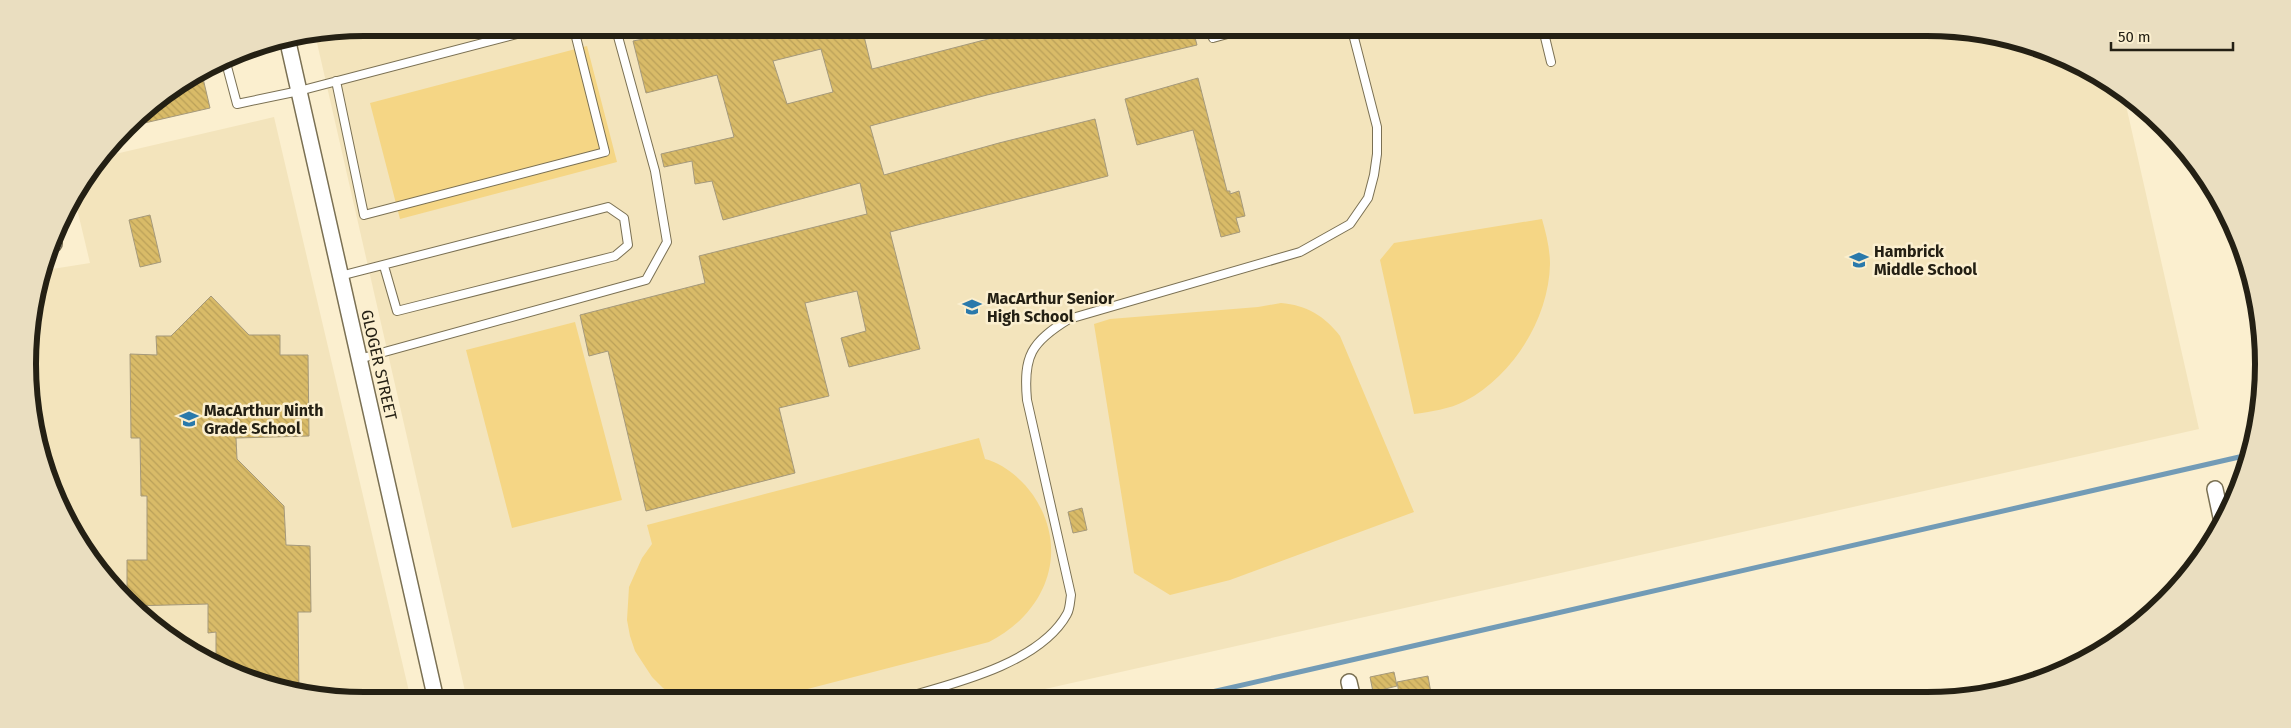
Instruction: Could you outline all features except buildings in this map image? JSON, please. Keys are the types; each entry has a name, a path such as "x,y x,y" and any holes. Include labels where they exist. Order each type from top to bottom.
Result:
{"street":[{"name":"GLOGER STREET","path":"289,45 434,692"},
{"path":"2215,489 2220,511"},
{"path":"1349,682 1351,692"}],"lane":[{"path":"227,66 237,104 299,91 509,36"},
{"path":"336,81 364,215 605,152 576,36"},
{"path":"359,359 646,280 668,242 655,171 618,36"},
{"path":"923,692 1012,662 1035,649 1068,613 1071,595 1027,400 1025,377 1029,358 1036,345 1050,331 1069,320 1300,252 1350,224 1368,198 1374,174 1377,127 1354,36"},
{"path":"1545,36 1551,62"},
{"path":"340,276 608,207 624,218 628,244 615,256 396,311 384,266"}],"shaded area":[{"name":"MacArthur Senior High School","path":"364,36 1927,36 1970,39 2012,47 2072,70 2109,91 2125,103 2199,429 1032,692 465,692 316,40"},
{"path":"587,46 617,162 400,219 370,103"},
{"name":"MacArthur Ninth Grade School","path":"274,117 409,692 364,692 321,689 279,681 219,658 182,637 132,596 104,564 80,528 61,489 47,449 39,407 36,364 37,343 39,321 50,269 90,263 77,207 91,182 112,155"},
{"path":"1542,219 1549,253 1548,284 1543,305 1525,343 1513,361 1498,377 1465,401 1453,406 1414,414 1380,260 1394,243"},
{"path":"1281,303 1307,309 1321,317 1340,336 1414,512 1230,580 1170,595 1134,573 1094,324 1110,319 1258,307"},
{"path":"575,322 622,500 512,528 466,350"},
{"path":"979,438 985,459 999,464 1012,473 1024,483 1033,495 1044,516 1050,538 1051,558 1047,579 1038,598 1025,615 1009,630 989,642 796,692 669,692 652,677 635,651 627,620 629,587 642,558 652,544 647,525"}],"waterway":[{"path":"1212,692 2241,457"}],"place":[{"name":"Hambrick Middle School","path":"1859,260"},
{"name":"MacArthur Senior High School","path":"972,307"},
{"name":"MacArthur Ninth Grade School","path":"189,419"}]}
